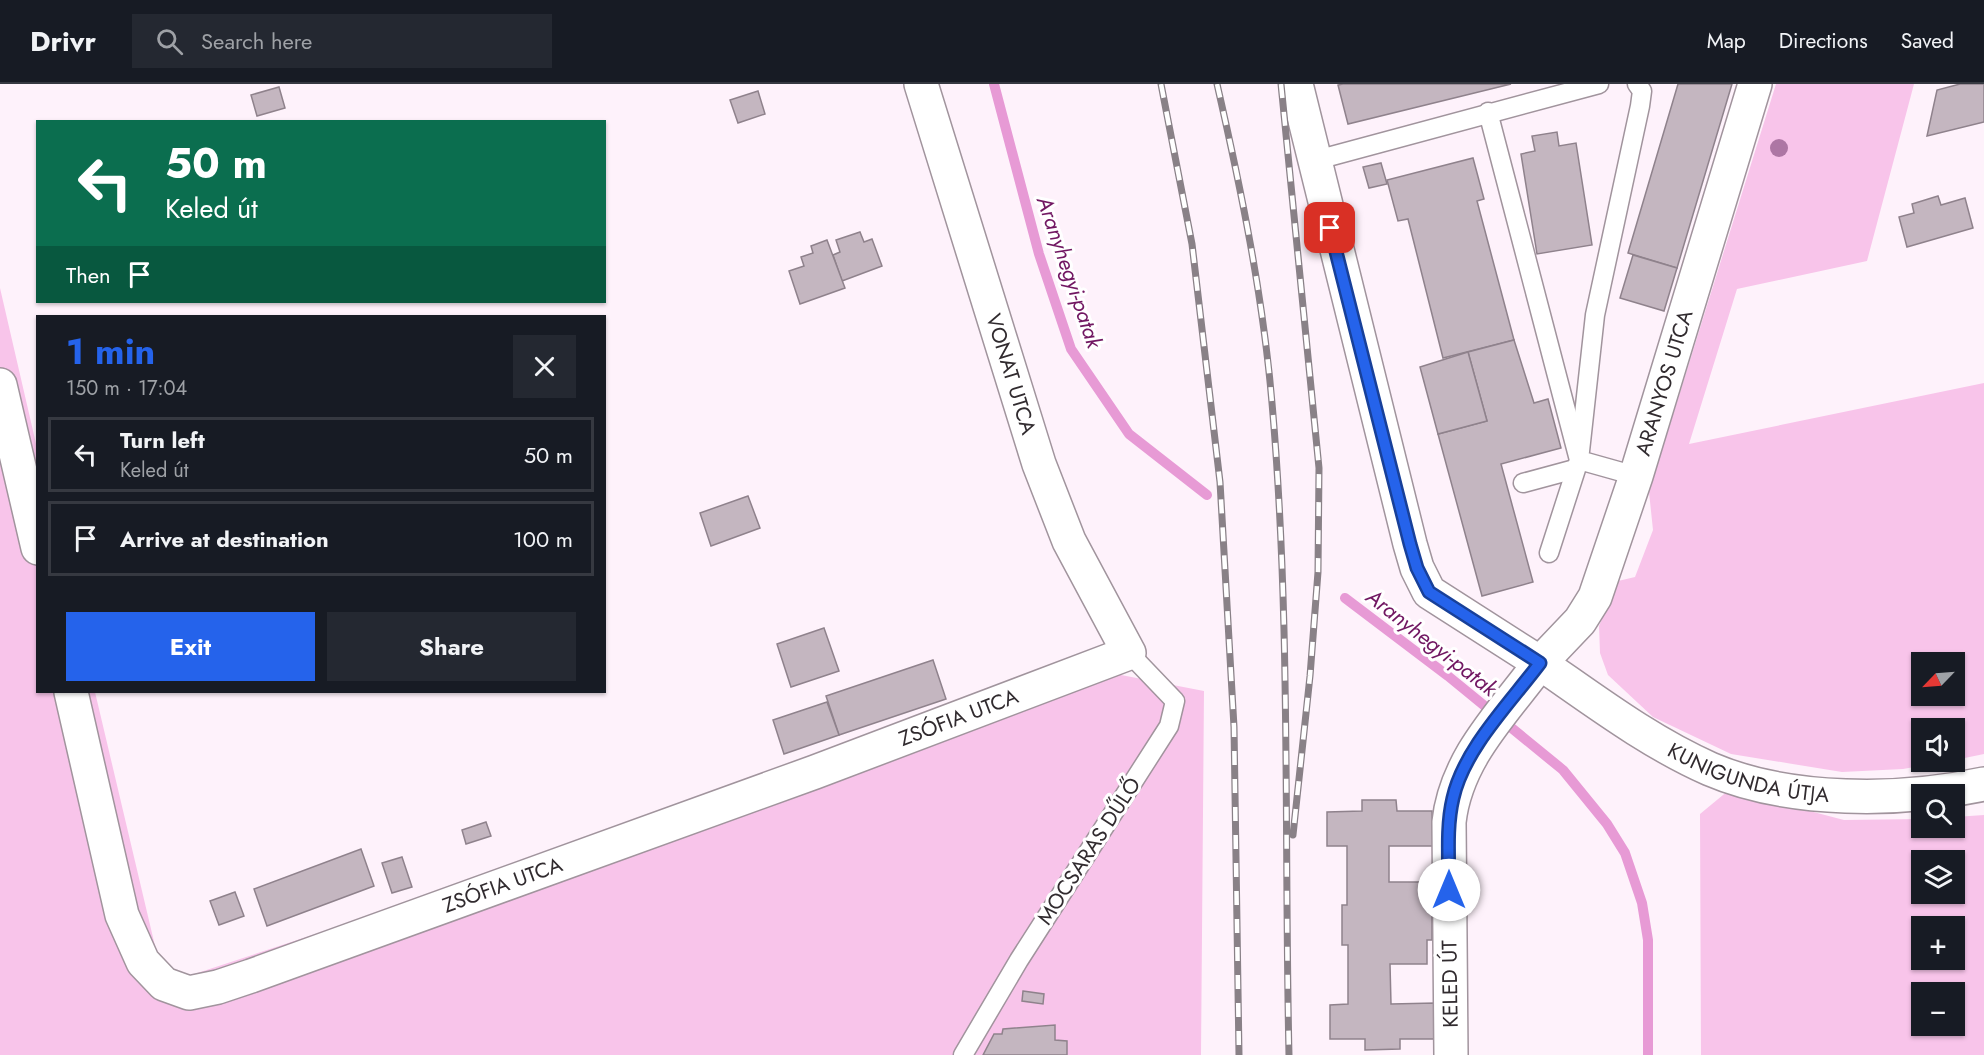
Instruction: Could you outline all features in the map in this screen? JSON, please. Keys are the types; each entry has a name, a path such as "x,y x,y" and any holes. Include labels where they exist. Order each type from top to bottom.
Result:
{"street":[{"name":"VONAT UTCA","path":"921,84 1042,474 1069,541 1129,653"},
{"path":"1296,84 1313,161 1410,544 1424,585 1429,592 1540,663"},
{"name":"ARANYOS UTCA","path":"1540,663 1580,621 1595,597 1636,476 1755,84"},
{"path":"0,385 36,539"},
{"name":"ZSÓFIA UTCA","path":"70,693 122,915 143,962 164,984 189,993 218,987 262,972 815,772 1129,653"},
{"name":"KELED ÚT","path":"1451,1055 1449,822 1456,785 1473,752 1540,663"},
{"name":"KUNIGUNDA ÚTJA","path":"1540,663 1664,745 1710,769 1753,783 1807,794 1842,795 1938,791 1984,784"}],"lane":[{"path":"1313,161 1488,112 1599,84"},
{"path":"1549,553 1577,464 1595,315 1640,106 1642,91 1637,84"},
{"path":"1488,112 1577,464"},
{"path":"1523,483 1577,464 1636,476"},
{"name":"MOCSARAS DŰLŐ","path":"963,1055 1020,960 1169,726 1175,701 1129,653"}],"shaded area":[{"path":"1776,84 1914,84 1867,261 1737,289 1689,444 1984,383 1984,754 1965,758 1965,718 1911,718 1911,768 1842,772 1731,754 1653,717 1608,675 1600,653 1599,626 1618,581 1635,577 1653,530 1649,492"},
{"path":"0,288 36,444 36,693 95,693 164,984 786,779 1090,669 1204,691 1201,1055 0,1055"},
{"path":"1729,790 1844,820 1911,819 1911,838 1965,838 1965,816 1984,815 1984,1055 1701,1055 1700,814"}],"building":[{"path":"1511,84 1348,124 1338,85"},
{"path":"1678,84 1732,84 1677,268 1628,253"},
{"path":"1960,84 1984,84 1984,122 1927,136 1937,90"},
{"path":"279,87 285,108 257,116 251,95"},
{"path":"758,91 765,114 738,123 730,100"},
{"path":"1557,132 1559,146 1576,143 1592,245 1537,254 1521,154 1535,151 1532,136"},
{"path":"1473,158 1484,199 1477,201 1514,340 1443,358 1408,219 1398,221 1387,180"},
{"path":"1381,163 1387,184 1369,188 1363,167"},
{"path":"1938,196 1941,205 1965,198 1973,228 1907,247 1899,217 1914,213 1912,204"},
{"path":"860,232 864,242 872,239 882,266 842,281 833,255 840,252 836,240"},
{"path":"827,240 845,288 800,304 789,271 804,266 801,257 813,253 811,246"},
{"path":"1633,255 1677,268 1664,311 1620,298"},
{"path":"1514,340 1534,403 1548,399 1561,448 1501,464 1533,582 1482,596 1438,434 1487,421 1468,352"},
{"path":"1468,352 1487,421 1438,434 1420,367"},
{"path":"748,496 760,528 711,546 700,513"},
{"path":"824,628 839,671 791,687 777,644"},
{"path":"933,660 946,699 839,735 826,696"},
{"path":"827,702 839,735 784,754 773,720"},
{"path":"1362,800 1396,800 1397,811 1432,811 1433,846 1389,846 1389,882 1426,882 1426,904 1432,903 1432,940 1427,940 1427,964 1390,964 1391,1004 1435,1003 1436,1039 1400,1039 1400,1049 1365,1050 1365,1039 1330,1039 1330,1005 1348,1004 1348,945 1342,945 1342,905 1347,905 1347,846 1327,846 1327,812 1362,811"},
{"path":"486,822 491,836 466,844 462,830"},
{"path":"361,849 374,886 267,926 254,889"},
{"path":"402,857 412,887 392,893 382,863"},
{"path":"235,892 244,916 219,925 210,901"},
{"path":"1023,991 1044,994 1043,1004 1022,1001"},
{"path":"1055,1025 1055,1040 1067,1041 1067,1055 983,1055 994,1034 1002,1034 1003,1029"}],"waterway":[{"name":"Aranyhegyi-patak","path":"994,84 1039,254 1071,349 1129,434 1207,495"},
{"name":"Aranyhegyi-patak","path":"1345,598 1448,676 1563,770 1607,824 1625,853 1642,903 1648,940 1648,1055"}],"railway":[{"path":"1161,84 1192,244 1220,482 1234,727 1239,1055"},
{"path":"1217,84 1250,243 1263,323 1272,403 1282,565 1289,1055"},
{"path":"1281,84 1319,468 1318,572 1310,676 1293,835"}],"route":[{"path":"1330,228 1410,544 1424,585 1429,592 1540,663 1473,752 1456,785 1449,822 1449,890"}]}
